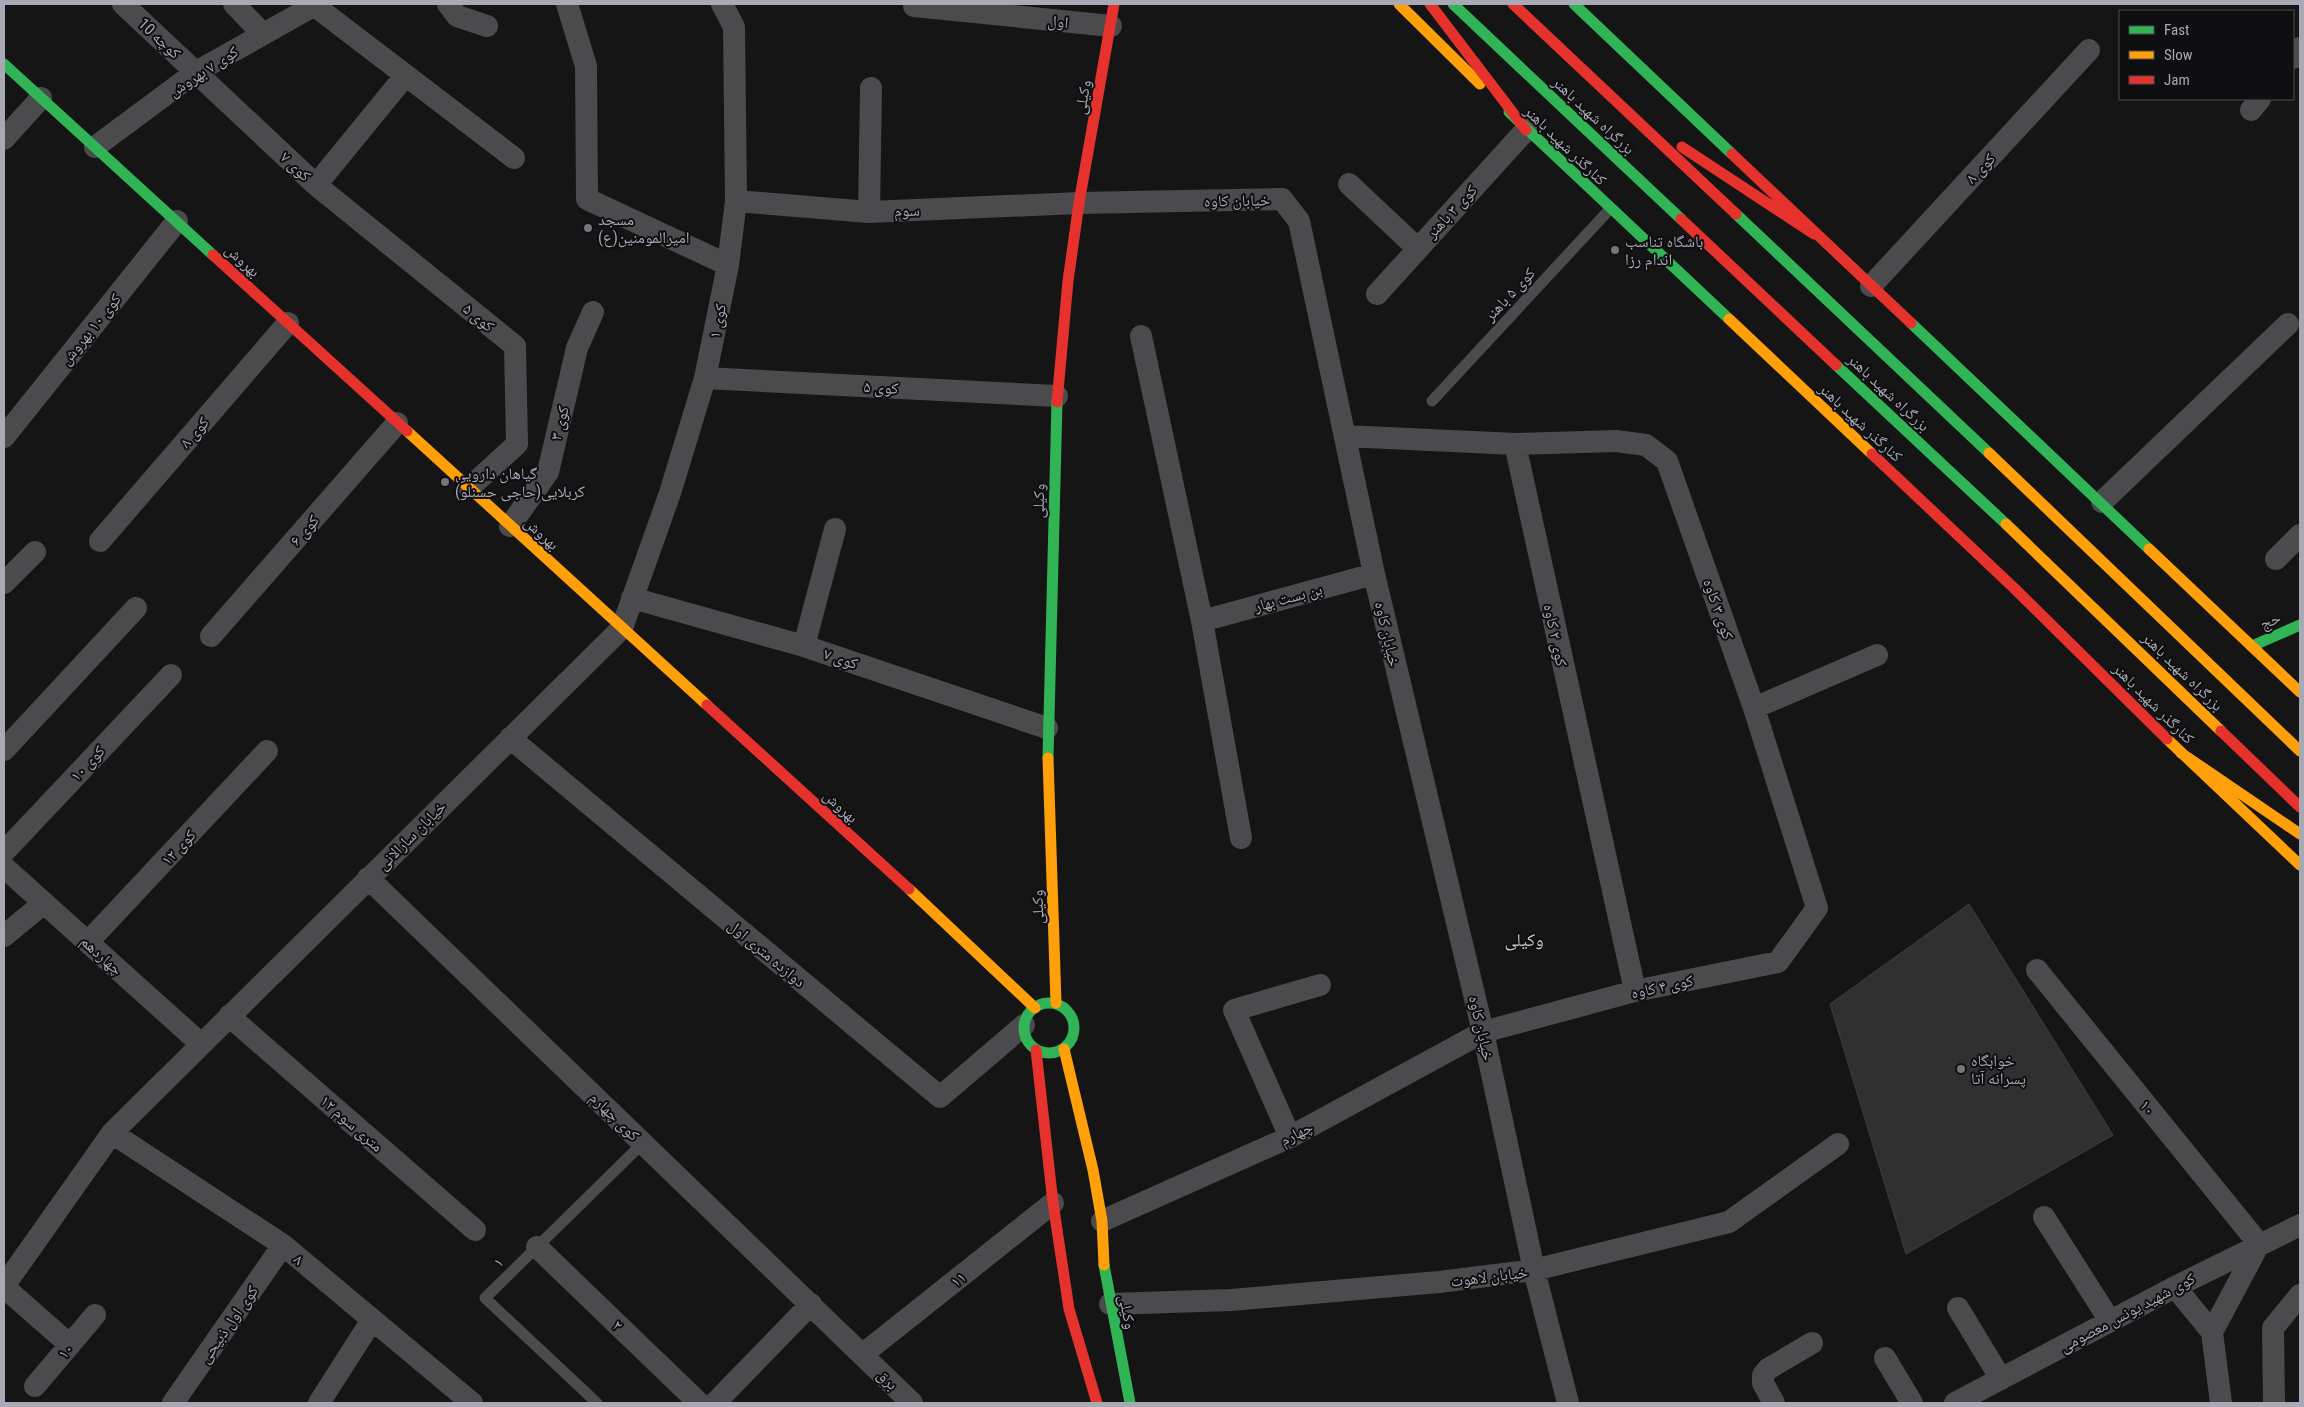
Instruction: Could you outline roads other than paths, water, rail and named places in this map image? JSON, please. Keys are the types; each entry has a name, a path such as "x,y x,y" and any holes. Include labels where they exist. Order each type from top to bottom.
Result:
{"main road":[{"name":"وکیلی","path":"1056,1003 1047,728 1057,396 1068,281 1079,203 1112,26 1114,4"},
{"name":"کنارگذر شهید باهنر","path":"1400,4 1526,130 2014,588 2181,754 2300,865"},
{"path":"1430,4 1526,130"},
{"name":"بزرگراه شهید باهنر","path":"1453,4 2046,562 2300,807"},
{"name":"بزرگراه شهید باهنر","path":"1513,4 2044,505 2300,751"},
{"path":"1574,4 1814,234 2102,502 2300,692"},
{"name":"بهروش","path":"4,64 622,628 1030,1016"},
{"path":"1617,104 1814,234"},
{"name":"حج","path":"2252,646 2300,625"},
{"path":"2181,754 2300,834"},
{"path":"1056,1003 1068,1011 1075,1024 1073,1038 1064,1049 1050,1054 1036,1050 1026,1039 1030,1016 1042,1004 1056,1003"},
{"name":"وکیلی","path":"1064,1049 1093,1170 1102,1221 1102,1258 1130,1403"},
{"path":"1036,1050 1053,1203 1070,1309 1097,1403"}],"street":[{"name":"کوچه 10","path":"123,4 196,72"},
{"path":"234,4 263,34"},
{"path":"448,4 457,16 487,26"},
{"path":"567,4 586,66 587,199 728,265"},
{"name":"کوی ۱","path":"622,628 670,493 705,378 728,265 736,201 734,27 722,4"},
{"name":"کوی ۷ بهروش","path":"95,147 196,72 316,5"},
{"path":"316,5 514,158"},
{"name":"اول","path":"914,6 1112,26"},
{"name":"کوی ۸","path":"1871,286 2089,50"},
{"name":"کوی ۷","path":"196,72 316,185 406,76"},
{"path":"869,212 871,88"},
{"path":"4,139 41,98"},
{"name":"کوی ۳ باهنر","path":"1377,294 1526,130"},
{"path":"1349,184 1417,248"},
{"name":"کوی ۵","path":"316,185 515,346 517,444 469,488"},
{"name":"خیابان کاوه","path":"1079,203 1282,199 1299,222 1374,574 1483,1032 1534,1270 1568,1403"},
{"name":"سوم","path":"736,201 869,212 1079,203"},
{"name":"کوی ۱۰ بهروش","path":"4,438 176,222"},
{"name":"کوی ۳","path":"510,526 548,472 577,348 593,312"},
{"name":"کوی ۸","path":"100,541 288,323"},
{"path":"2102,502 2288,324"},
{"path":"1141,336 1202,621 1241,838"},
{"name":"کوی ۵","path":"705,378 1057,396"},
{"name":"کوی ۶","path":"211,636 397,423"},
{"path":"1345,436 1515,444"},
{"name":"کوی ۳ کاوه","path":"1515,444 1616,441 1646,445 1667,461 1754,708 1817,908"},
{"name":"کوی ۲ کاوه","path":"1515,444 1634,991"},
{"path":"804,646 835,529"},
{"path":"2276,559 2300,535"},
{"path":"4,582 36,552"},
{"name":"بن بست بهار","path":"1202,621 1374,574"},
{"name":"کوی ۷","path":"632,598 804,646 1047,728"},
{"path":"4,750 136,608"},
{"name":"خیابان سارالانی","path":"4,1287 112,1133 622,628"},
{"path":"1754,708 1877,655"},
{"name":"کوی ۱۰","path":"4,852 171,674"},
{"name":"دوازده متری اول","path":"510,738 940,1097 1030,1016"},
{"name":"کوی ۱۲","path":"88,942 267,751"},
{"name":"چهاردهم","path":"4,867 201,1044"},
{"name":"کوی چهارم","path":"368,878 863,1354"},
{"path":"4,936 44,903"},
{"name":"کوی ۴ کاوه","path":"1483,1032 1634,991 1778,962 1817,908"},
{"name":"۱۰","path":"2037,970 2259,1244"},
{"path":"1290,1137 1234,1010 1320,985"},
{"name":"۱۲ متری سوم","path":"229,1016 475,1230"},
{"name":"چهارم","path":"1102,1221 1290,1137 1483,1032"},
{"name":"۸","path":"112,1133 283,1245 472,1403"},
{"name":"خیابان لاهوت","path":"1110,1304 1231,1300 1439,1282 1534,1270 1729,1222 1838,1144"},
{"name":"۱۱","path":"863,1354 1053,1203"},
{"path":"2044,1217 2110,1321"},
{"name":"کوی شهید یونس معصومی","path":"1955,1403 2175,1287 2300,1225"},
{"path":"2212,1332 2259,1244"},
{"name":"کوی اول ذبیحی","path":"173,1403 283,1245"},
{"name":"۲","path":"537,1247 699,1403"},
{"path":"4,1287 70,1346"},
{"path":"2175,1287 2212,1332 2221,1403"},
{"path":"2274,1403 2273,1328 2300,1295"},
{"path":"715,1403 811,1304"},
{"path":"1958,1308 2001,1379"},
{"name":"۱۰","path":"35,1386 95,1316"},
{"path":"319,1403 372,1320"},
{"path":"1774,1403 1763,1383 1763,1375 1768,1369 1812,1343"},
{"name":"برق","path":"863,1354 912,1403"},
{"path":"1885,1358 1912,1403"}],"lane":[{"name":"کوی ۵ باهنر","path":"1432,401 1610,208"},
{"name":"۱","path":"597,1403 485,1298 643,1143"}],"place":[{"name":"مسجد امیرالمومنین(ع)","path":"588,228"},
{"name":"باشگاه تناسب اندام رزا","path":"1615,250"},
{"name":"گیاهان دارویی کربلایی(حاجی حسنلو)","path":"445,482"},
{"name":"خوابگاه پسرانه آتا","path":"1961,1069"}],"district":[{"name":"وکیلی","path":"1524,940"}]}
